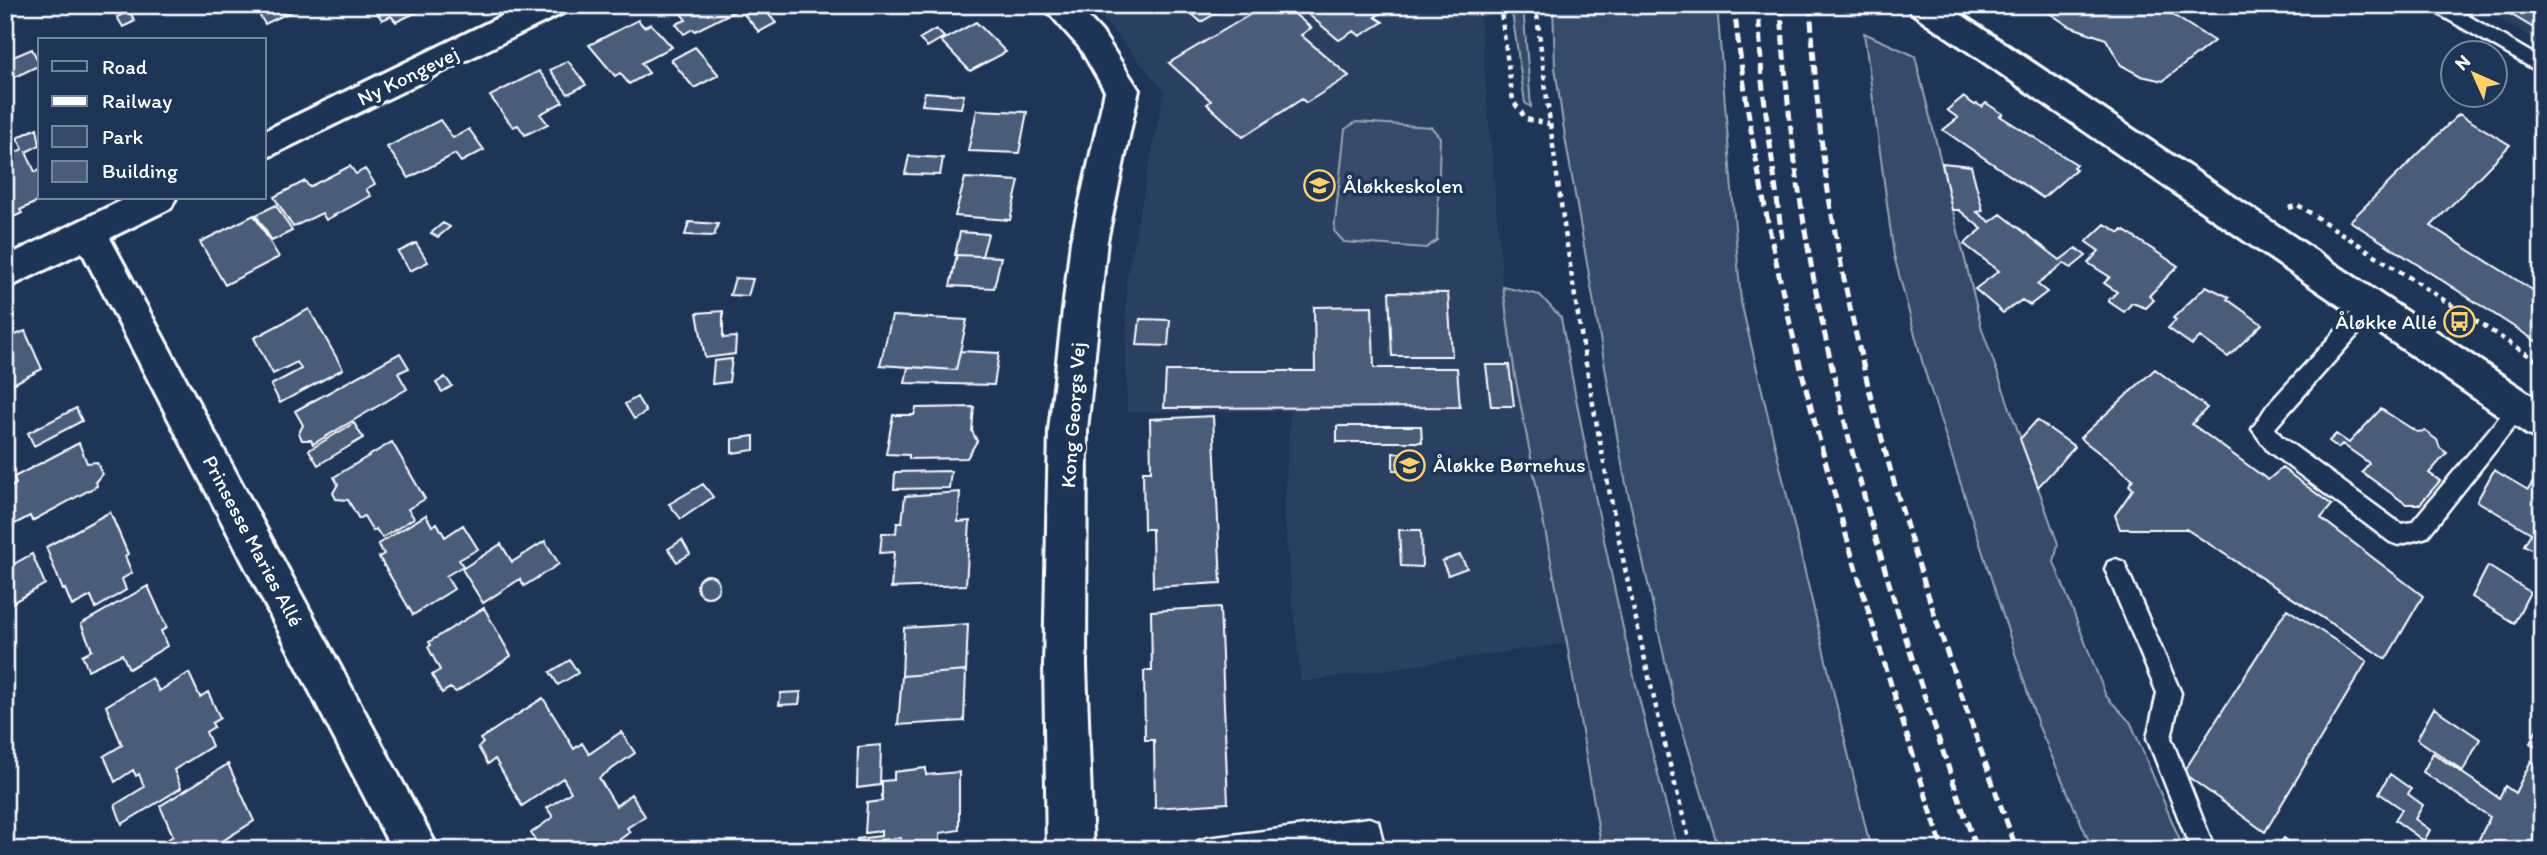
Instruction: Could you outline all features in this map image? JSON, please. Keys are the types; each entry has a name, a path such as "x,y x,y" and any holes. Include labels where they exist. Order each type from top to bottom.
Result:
{"street":[{"name":"Ny Kongevej","path":"266,145 552,5"},
{"name":"Kong Georgs Vej","path":"1058,5 1091,40 1122,90 1089,241 1068,430 1065,666 1070,850"},
{"path":"1928,8 2530,415"},
{"path":"5,274 155,200"},
{"name":"Prinsesse Maries Allé","path":"89,232 416,850"}],"lane":[{"path":"2436,5 2542,68"},
{"path":"2370,307 2274,412 2263,429 2275,444 2398,535 2420,530 2530,415"},
{"path":"2116,569 2169,693 2159,738 2203,850"},
{"path":"1207,850 1369,830 1373,850"}],"path":[{"path":"1500,5 1513,101 1526,119 1549,124"},
{"path":"1536,5 1549,124 1613,519 1655,712 1692,850"},
{"path":"2242,221 2298,205 2542,364"}],"shaded area":[{"path":"1091,5 1479,5 1503,287 1515,376 1567,643 1301,682 1284,517 1290,411 1127,412 1126,281 1164,91"},
{"path":"2477,5 2542,5 2542,44"}],"green space":[{"path":"1511,5 1523,5 1531,107 1525,103"},
{"path":"1553,5 1717,5 1741,302 1871,850 1719,850 1674,702 1623,470 1565,137 1555,67"},
{"path":"1864,33 1915,56 1982,329 2058,544 2054,562 2106,696 2131,723 2184,850 2093,850 2038,725 1925,372 1894,256"},
{"path":"1356,122 1431,127 1440,137 1437,240 1426,248 1344,242 1334,231 1345,129"},
{"path":"1503,287 1540,295 1561,318 1614,585 1678,850 1602,850 1567,643 1515,376"}],"building":[{"path":"253,5 305,5 265,24"},
{"path":"372,5 432,5 396,22 391,16 382,20"},
{"path":"674,5 743,7 684,34 676,24 686,20"},
{"path":"761,5 776,23 759,32 743,13"},
{"path":"1182,5 1230,5 1201,22"},
{"path":"1266,5 1284,5 1311,28 1301,35 1349,76 1306,103 1302,99 1243,137 1207,104 1211,101 1169,63"},
{"path":"1297,5 1394,5 1375,17 1383,22 1360,36 1354,31 1339,40"},
{"path":"2044,5 2157,5 2214,41 2163,81 2141,76 2121,65 2106,39 2069,26 2048,12"},
{"path":"2495,5 2542,5 2542,33"},
{"path":"129,11 135,21 123,27 117,17"},
{"path":"638,20 644,27 651,24 672,47 641,63 649,73 629,84 620,73 615,76 589,45"},
{"path":"976,22 1006,52 970,71 941,41"},
{"path":"936,29 944,37 927,47 919,39"},
{"path":"695,47 719,75 694,88 671,60"},
{"path":"32,49 38,66 15,77 6,60"},
{"path":"568,61 586,85 568,94 550,70"},
{"path":"539,71 563,102 540,114 548,124 525,135 518,125 513,127 490,96"},
{"path":"925,92 964,95 961,108 922,105"},
{"path":"1963,97 1982,107 1986,103 2003,114 2000,116 2076,164 2073,167 2076,169 2043,198 1943,130 1958,118 1947,110"},
{"path":"977,110 1027,112 1019,153 968,151"},
{"path":"2459,114 2510,145 2431,226 2542,296 2542,345 2350,221"},
{"path":"440,120 453,138 469,129 484,150 461,162 455,154 409,178 387,147"},
{"path":"37,128 38,146 26,152 35,172 38,171 38,200 41,200 5,221 5,157 23,149 17,138"},
{"path":"909,156 943,158 940,175 905,174"},
{"path":"1942,163 1971,166 1983,211 1977,212 1990,222 2001,214 2060,260 2076,248 2086,256 2071,268 2064,263 2037,284 2047,292 2030,305 2022,300 2003,313 1975,289 1999,271 1964,244 1982,229 1959,210 1952,210"},
{"path":"350,166 356,174 365,169 375,184 366,189 371,196 326,220 322,213 293,227 274,197 305,181 309,187"},
{"path":"965,178 1019,181 1010,220 955,216"},
{"path":"276,205 292,231 272,241 256,215"},
{"path":"254,215 279,257 225,285 200,242"},
{"path":"689,222 718,224 714,236 685,235"},
{"path":"443,223 450,227 438,237 431,233"},
{"path":"2105,224 2120,233 2123,230 2178,266 2149,296 2154,300 2146,308 2132,303 2124,312 2108,301 2117,292 2104,283 2110,277 2088,263 2099,251 2086,242"},
{"path":"960,232 988,234 982,256 955,255"},
{"path":"416,243 428,262 410,271 398,252"},
{"path":"957,255 1001,257 994,288 950,286"},
{"path":"735,278 753,279 748,296 730,295"},
{"path":"2206,286 2229,297 2227,299 2262,324 2228,357 2200,337 2192,345 2168,328 2176,320 2173,318"},
{"path":"1389,292 1448,293 1452,356 1392,356"},
{"path":"1372,306 1374,368 1457,368 1460,407 1164,408 1166,371 1315,371 1314,307"},
{"path":"309,309 343,369 280,403 271,385 301,369 297,362 273,374 254,338"},
{"path":"723,311 723,338 736,337 735,354 705,358 697,313"},
{"path":"892,316 967,320 956,370 880,365"},
{"path":"1140,319 1170,320 1168,346 1137,345"},
{"path":"25,331 42,369 5,388 5,339"},
{"path":"960,351 999,353 994,385 905,383 908,367 956,370"},
{"path":"400,353 409,368 398,373 407,389 313,444 311,440 302,440 299,433 303,425 295,411"},
{"path":"732,359 729,382 712,384 714,361"},
{"path":"1486,365 1509,365 1514,406 1491,406"},
{"path":"2155,369 2207,408 2192,424 2268,480 2282,468 2332,505 2321,518 2423,596 2386,659 2186,529 2120,529 2115,515 2133,489 2129,485 2133,479 2080,438"},
{"path":"445,377 452,386 442,392 436,383"},
{"path":"637,397 646,412 634,419 625,404"},
{"path":"974,407 972,431 977,441 967,458 909,459 909,455 886,454 893,415 914,415 916,408"},
{"path":"76,408 82,421 34,446 28,433"},
{"path":"2381,409 2417,432 2425,431 2437,440 2440,448 2447,453 2429,473 2440,481 2420,504 2406,504 2362,472 2369,463 2342,444 2338,448 2329,441 2336,434 2349,443"},
{"path":"1213,416 1221,583 1153,587 1152,529 1144,529 1143,471 1151,471 1150,419"},
{"path":"2037,420 2075,447 2038,487 2020,439"},
{"path":"354,423 363,438 318,465 309,450"},
{"path":"1337,426 1421,426 1422,442 1337,442"},
{"path":"754,436 754,450 732,453 732,439"},
{"path":"392,442 425,499 408,509 414,518 382,538 376,529 373,531 364,516 359,519 348,500 336,499 333,493 338,484 334,477"},
{"path":"79,443 87,463 97,462 102,474 96,481 97,486 32,521 30,516 5,529 5,490 16,484 14,477"},
{"path":"1393,453 1413,454 1414,470 1393,470"},
{"path":"2494,470 2528,490 2538,474 2542,476 2542,555 2524,545 2531,533 2477,501"},
{"path":"951,471 949,488 894,489 895,472"},
{"path":"703,484 713,497 681,519 669,504"},
{"path":"960,492 958,522 970,521 966,585 891,588 894,552 880,553 882,533 896,533 897,523 902,523 905,496"},
{"path":"110,512 128,554 125,556 132,573 122,579 126,590 96,608 91,596 72,606 46,547"},
{"path":"426,515 432,526 437,523 445,537 463,525 478,549 459,560 463,566 446,576 454,589 413,615 379,557 384,554 378,544"},
{"path":"1399,530 1421,530 1422,567 1401,566"},
{"path":"682,540 690,554 677,562 668,549"},
{"path":"545,541 559,564 524,586 520,579 483,603 462,569 501,544 512,562"},
{"path":"32,554 45,584 5,607 5,569"},
{"path":"1460,555 1467,568 1448,575 1442,561"},
{"path":"2488,566 2530,592 2514,623 2472,597"},
{"path":"708,575 716,578 719,586 716,594 708,597 700,594 697,586 700,578"},
{"path":"148,586 167,628 161,631 167,646 129,669 122,654 88,670 82,655 92,650 81,624"},
{"path":"1220,607 1228,803 1155,808 1154,740 1145,740 1144,671 1152,671 1151,611"},
{"path":"484,608 511,656 456,692 450,688 442,693 432,675 440,670 428,647 431,645 429,642"},
{"path":"2287,609 2367,661 2265,832 2183,773"},
{"path":"968,624 966,671 902,676 904,628"},
{"path":"570,660 578,673 558,685 550,672"},
{"path":"966,671 964,721 898,725 902,676"},
{"path":"189,673 200,697 208,692 220,718 212,723 214,727 206,732 212,746 174,770 181,788 122,824 115,805 144,787 139,774 136,776 133,770 115,782 104,756 122,745 106,706 152,678 159,691"},
{"path":"801,692 799,704 779,705 781,693"},
{"path":"543,698 574,749 582,743 589,754 621,732 635,753 599,778 616,806 631,794 645,816 627,828 630,832 605,850 541,850 531,833 553,817 547,808 571,792 563,778 522,806 495,759 488,764 478,747 483,743 480,739"},
{"path":"2434,708 2480,739 2463,771 2417,739"},
{"path":"2542,719 2542,750 2530,743"},
{"path":"881,745 880,785 857,788 858,747"},
{"path":"2433,753 2499,798 2505,786 2515,793 2531,761 2542,768 2542,850 2483,850 2476,845 2490,817 2423,772"},
{"path":"228,764 254,821 208,850 152,850 173,836 160,806"},
{"path":"926,768 926,775 959,772 959,830 940,833 940,850 900,850 901,838 880,840 881,850 857,850 857,839 881,836 881,831 865,833 867,803 882,801 882,781 894,780 894,772"},
{"path":"2390,774 2411,789 2408,794 2423,805 2415,819 2430,830 2424,841 2395,820 2402,809 2379,793"},
{"path":"2284,838 2301,850 2277,850"}],"railway":[{"path":"1734,5 1748,113 1791,327 1847,538 1943,850"},
{"path":"1758,5 1762,81 1782,238"},
{"path":"1781,5 1789,113 1823,328 1876,540 1977,850"},
{"path":"1810,5 1818,113 1828,194 1867,381 1935,617 2017,850"}],"place":[{"name":"Åløkkeskolen","path":"1320,186"},
{"name":"Åløkke Allé","path":"2460,322"},
{"name":"Åløkke Børnehus","path":"1410,465"}]}
